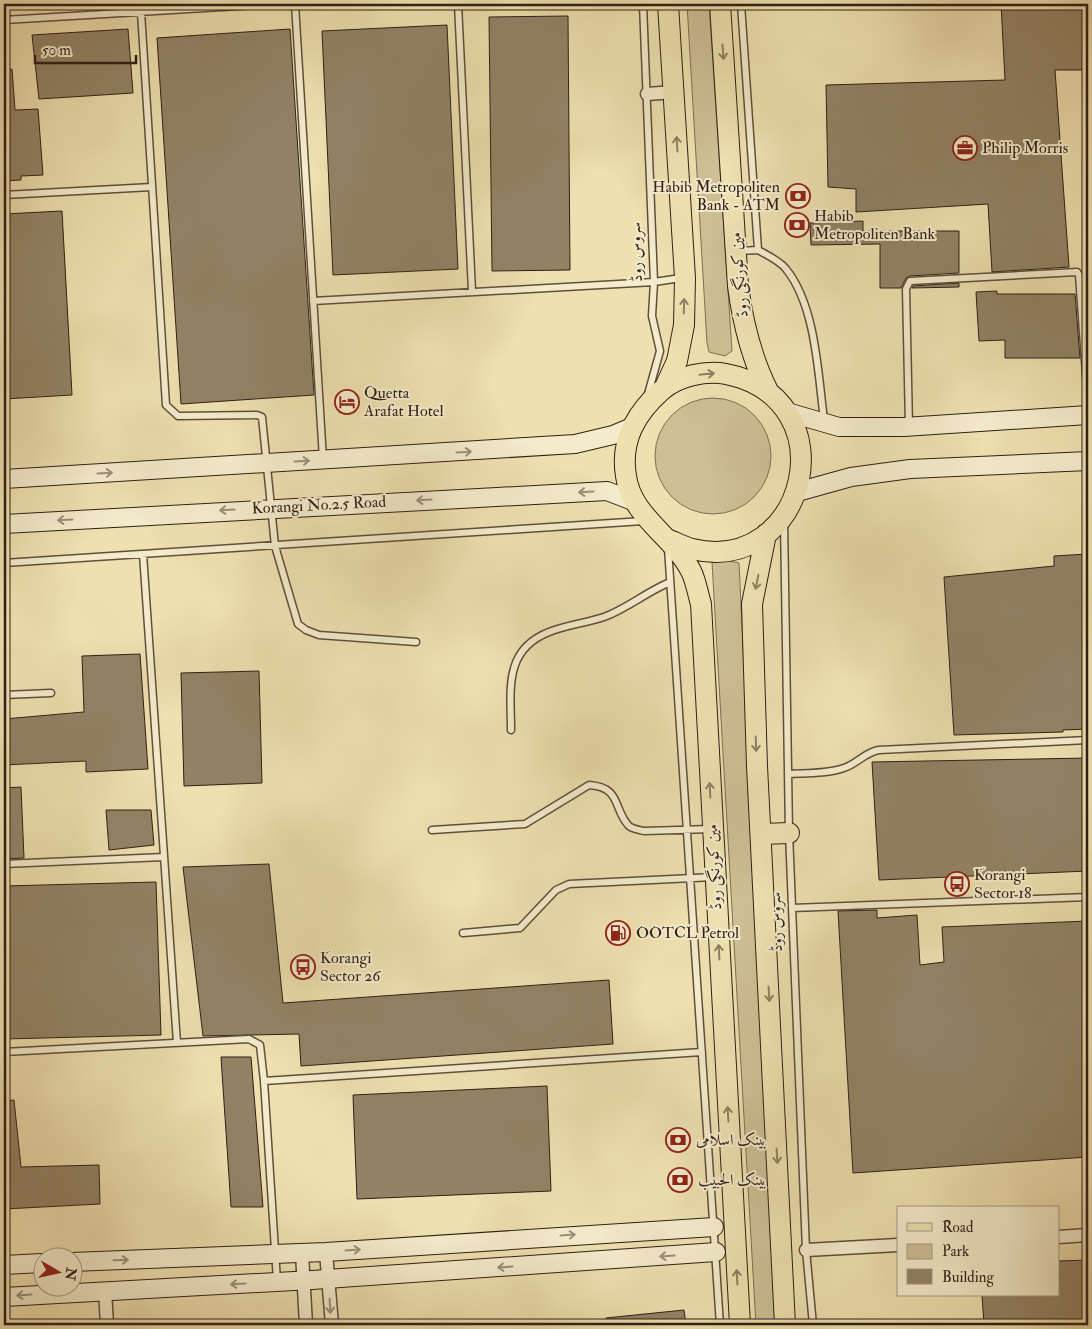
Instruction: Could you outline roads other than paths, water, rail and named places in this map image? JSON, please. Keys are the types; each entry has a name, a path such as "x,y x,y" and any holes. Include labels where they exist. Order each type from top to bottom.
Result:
{"main road":[{"path":"665,387 677,361 684,325 685,278 668,4"},
{"name":"مین کورنگی روڈ","path":"720,4 736,252 744,327 756,366 768,391"},
{"path":"718,373 744,378 768,391 787,412 799,437 802,464 798,492 784,516 766,534 743,546 717,552 691,549 667,539 633,501 626,477 625,460 632,427 645,405 665,387 690,376 718,373"},
{"path":"766,534 752,604 757,766 762,834 785,1325"},
{"name":"مین کورنگی روڈ","path":"667,539 692,572 701,604 705,648 712,829 740,1325"},
{"path":"762,834 789,833"}],"street":[{"path":"647,94 674,92"},
{"path":"787,412 840,427 909,427 1088,415"},
{"path":"4,478 575,444 612,435 632,427"},
{"path":"798,492 851,477 910,469 1088,462"},
{"name":"Korangi No.2.5 Road","path":"4,524 607,491 633,501"},
{"path":"82,1262 326,1252 714,1226"},
{"path":"1060,1237 1088,1235"},
{"path":"806,1250 897,1245"},
{"path":"326,1252 332,1325"},
{"path":"4,1297 105,1290 304,1281 716,1252"},
{"path":"302,1253 306,1325"},
{"path":"4,1265 32,1264"},
{"path":"105,1290 107,1325"}],"lane":[{"path":"4,20 271,4"},
{"path":"295,4 323,460"},
{"path":"458,4 472,291"},
{"name":"سروس روڈ","path":"643,4 654,282 652,316 660,351 645,405"},
{"path":"741,4 758,250"},
{"path":"141,12 166,405 178,416 257,415 262,418 276,546 293,612 298,624 306,630 319,635 416,642"},
{"path":"4,195 152,187"},
{"path":"736,252 758,250 785,267 801,294 810,327 824,423"},
{"path":"909,427 906,289 910,281 1077,272 1079,274 1088,403"},
{"path":"313,302 472,291 654,282 685,278"},
{"name":"سروس روڈ","path":"784,516 789,833 806,1250 813,1325"},
{"path":"4,563 650,520"},
{"path":"667,539 668,583 688,830 720,1325"},
{"path":"143,554 177,1043"},
{"path":"511,730 512,676 517,656 529,644 548,632 618,612 646,592 668,583"},
{"path":"4,695 51,692"},
{"path":"788,774 833,771 845,768 872,751 879,750 1088,740"},
{"path":"432,830 525,824 589,785 610,792 629,826 644,831 712,829"},
{"path":"4,864 164,858"},
{"path":"463,933 520,928 556,890 569,884 715,877"},
{"path":"792,908 1088,897"},
{"path":"4,1052 249,1039 256,1041 260,1045 264,1080 277,1282"},
{"path":"264,1080 702,1052"}],"place":[{"name":"Philip Morris","path":"965,148"},
{"name":"Habib Metropoliten Bank - ATM","path":"798,196"},
{"name":"Habib Metropoliten Bank","path":"797,225"},
{"name":"Quetta Arafat Hotel","path":"347,402"},
{"name":"Korangi Sector 18","path":"957,884"},
{"name":"OOTCL Petrol","path":"618,933"},
{"name":"Korangi Sector 26","path":"303,967"},
{"name":"بینک اسلامی","path":"678,1140"},
{"name":"بينک الحبيب","path":"680,1180"}]}
